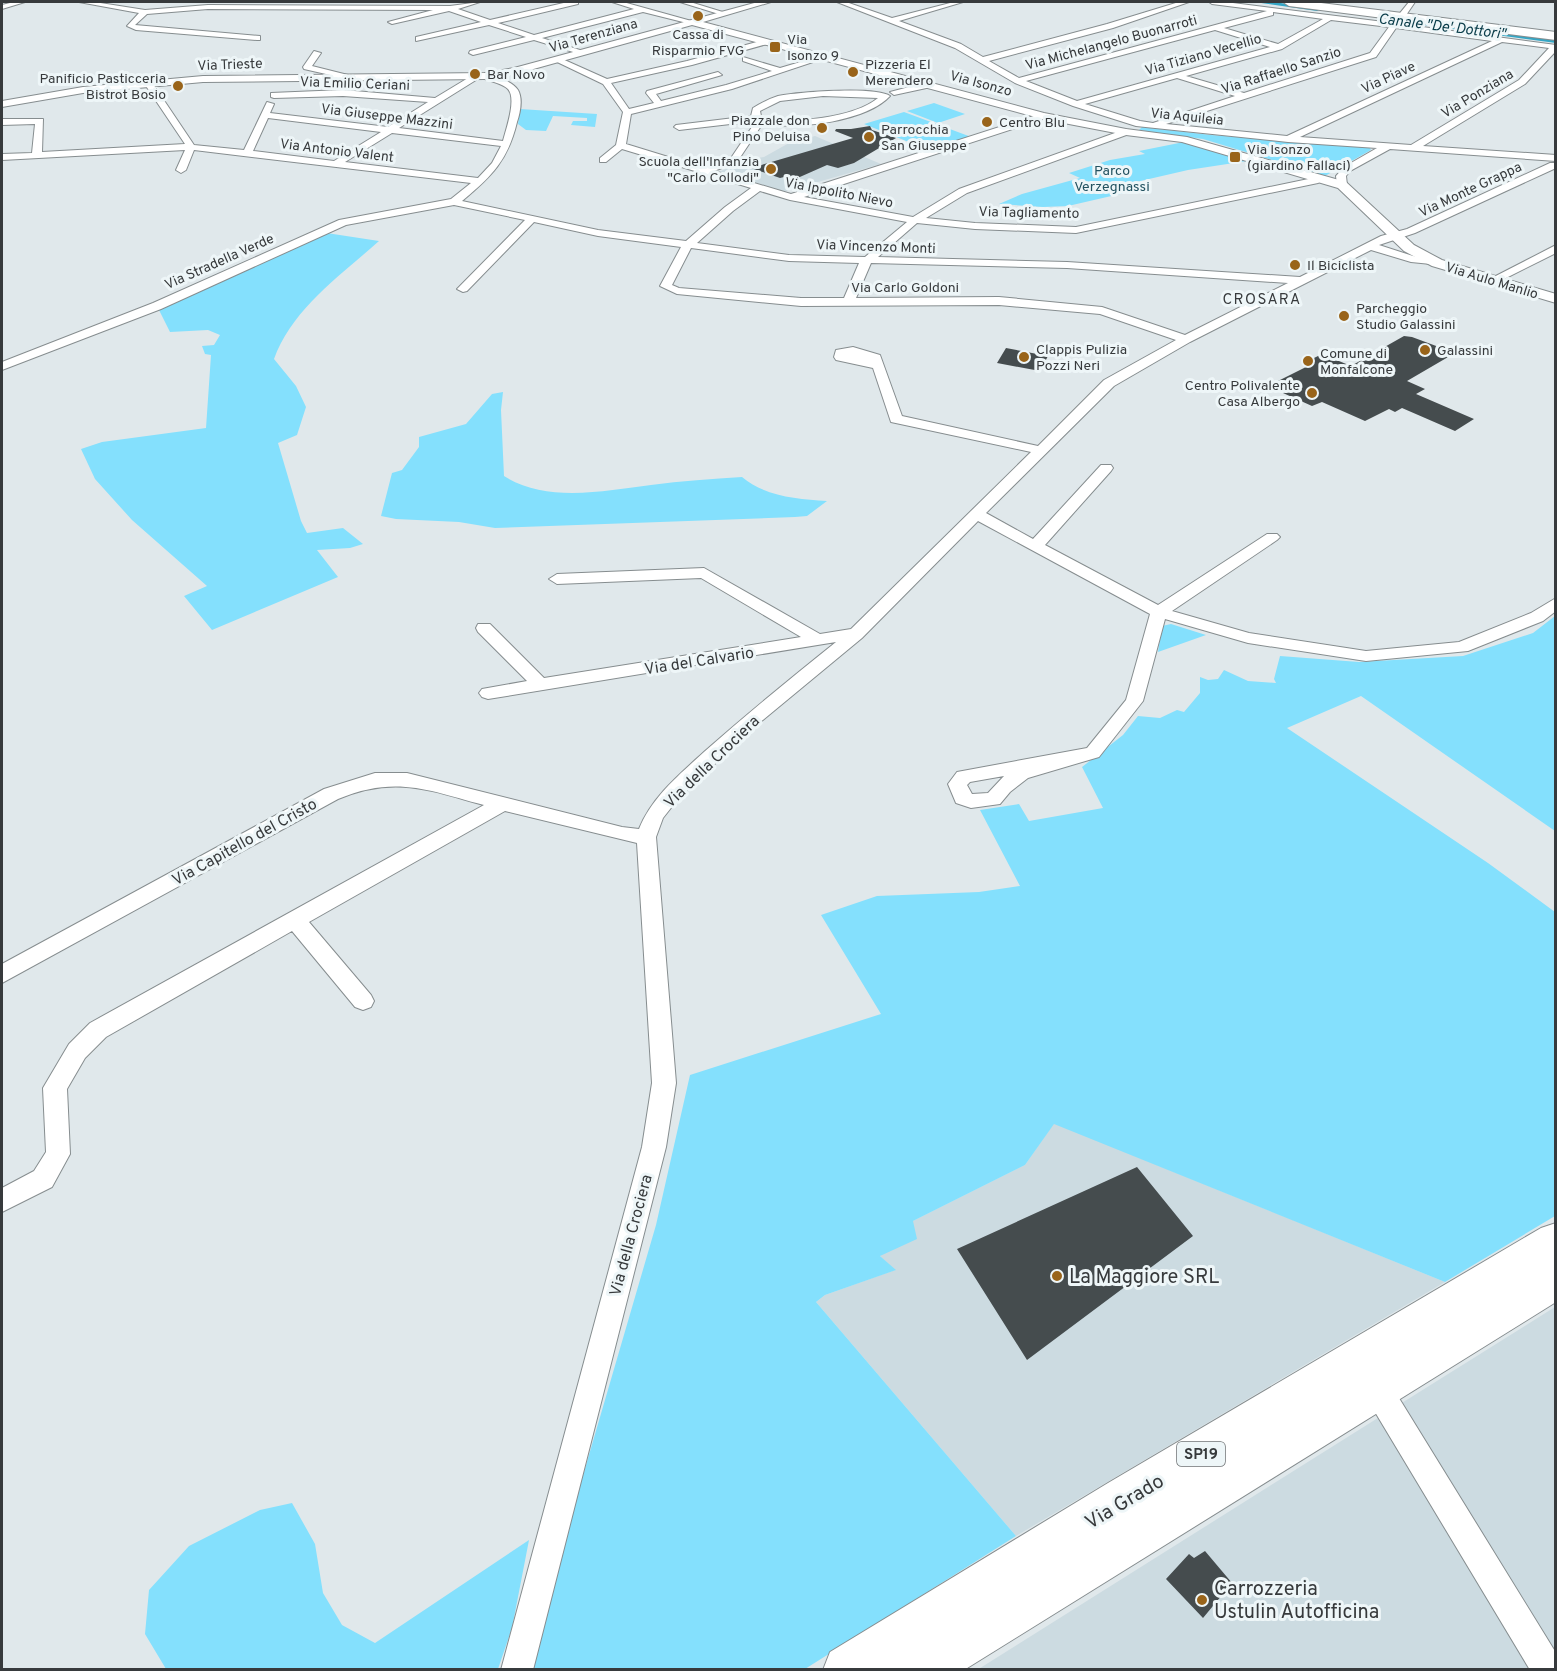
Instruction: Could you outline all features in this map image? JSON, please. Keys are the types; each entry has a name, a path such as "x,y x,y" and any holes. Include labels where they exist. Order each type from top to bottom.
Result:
{"main road":[{"path":"1291,4 1398,20 1556,36"},
{"name":"Via Grado","path":"848,1670 1125,1500 1556,1242"},
{"name":"Via Grado","path":"916,1670 1556,1278"}],"street":[{"path":"2,7 21,2"},
{"path":"83,2 145,12 225,4 448,8 580,53"},
{"path":"392,22 477,2"},
{"path":"419,39 575,2"},
{"path":"616,2 691,22"},
{"path":"684,2 722,13"},
{"name":"Via Terenziana","path":"461,78 515,71 766,2"},
{"name":"Via Aquileia","path":"841,2 958,46 1018,81 1076,104 1152,126 1288,139 1412,147 1555,163"},
{"path":"891,21 960,2"},
{"path":"983,60 1110,26 1185,2"},
{"path":"1212,2 1291,4 1331,17 1398,20 1554,50"},
{"name":"Via Raffaello Sanzio","path":"1152,126 1373,55 1412,2"},
{"path":"655,6 665,4"},
{"name":"Via Michelangelo Buonarroti","path":"1018,81 1258,17 1291,4"},
{"path":"473,52 644,9"},
{"path":"145,12 131,26 257,38"},
{"path":"1258,17 1278,22"},
{"name":"Via Tiziano Vecellio","path":"1076,104 1279,47 1331,17"},
{"name":"Via Isonzo","path":"691,22 1043,116 1126,132 1183,139 1318,180 1342,185"},
{"path":"1298,27 1308,30"},
{"path":"1216,28 1279,47"},
{"name":"Via Piave","path":"1288,139 1500,40"},
{"path":"606,82 689,63 764,42"},
{"name":"Via Ponziana","path":"1412,147 1522,82 1554,50"},
{"path":"317,53 307,68 348,76"},
{"path":"627,112 741,84 824,57"},
{"path":"746,59 780,71"},
{"path":"557,60 606,82 627,112 621,146 603,160"},
{"path":"699,69 741,84"},
{"path":"660,105 650,93 718,75"},
{"path":"454,202 480,181 495,164 507,144 516,110 515,92 510,86 485,76"},
{"path":"1177,76 1244,96"},
{"path":"247,153 282,77"},
{"name":"Via Trieste","path":"2,104 148,83 282,77 461,78"},
{"path":"337,163 434,100 473,78"},
{"path":"679,127 758,119 812,122 827,120 869,106 913,81"},
{"path":"148,83 191,147 181,170"},
{"path":"702,172 734,160 758,119 756,110 762,104 778,99 810,95 890,94 928,85"},
{"path":"729,87 748,92"},
{"name":"Via Emilio Ceriani","path":"274,94 343,93 434,100"},
{"path":"758,94 778,99"},
{"name":"Via Giuseppe Mazzini","path":"265,115 507,144"},
{"path":"790,197 1043,116"},
{"path":"2,122 40,121 37,155"},
{"path":"848,302 866,261 915,220 963,191 1126,132"},
{"name":"Via Ippolito Nievo","path":"621,146 757,189 915,220"},
{"path":"1342,185 1341,176 1347,169 1388,146"},
{"name":"Via Antonio Valent","path":"2,157 191,147 480,181"},
{"path":"1378,153 1555,163"},
{"name":"Via Isonzo","path":"1251,166 1266,163"},
{"name":"Via Monte Grappa","path":"1398,235 1555,163"},
{"name":"Via Tagliamento","path":"915,220 975,226 1076,230 1318,180"},
{"name":"Via Aulo Manlio","path":"1342,185 1398,235 1409,248 1437,263 1556,299"},
{"path":"687,246 729,209 757,189"},
{"name":"Via Vincenzo Monti","path":"454,202 598,233 789,258 1067,265 1303,280"},
{"name":"Via Stradella Verde","path":"2,366 157,306 343,222 454,202"},
{"path":"463,289 532,219"},
{"name":"Via della Crociera","path":"517,1670 654,1147 664,1083 646,837 654,816 671,794 740,730 856,634 1108,383 1186,339 1371,246 1398,235"},
{"name":"Via Carlo Goldoni","path":"687,246 666,286 676,291 801,302 999,301 1102,311 1186,339"},
{"path":"1371,246 1411,259 1437,263"},
{"path":"1494,280 1556,248"},
{"path":"879,366 896,419 1039,450"},
{"path":"1035,546 1106,468"},
{"path":"976,514 1159,612 1248,638 1366,656 1462,647 1537,617 1556,603"},
{"path":"1077,756 1053,766 1023,772 1011,778 993,799 971,801 963,798 957,784 964,777 1077,756 1094,753 1134,701 1159,612 1272,537"},
{"path":"557,579 704,573 817,640"},
{"path":"484,628 542,686"},
{"name":"Via del Calvario","path":"488,693 856,634"},
{"name":"Via Capitello del Cristo","path":"2,974 331,794 365,780 394,777 622,834 646,837"},
{"path":"2,1200 43,1179 58,1154 55,1088 76,1051 98,1030 503,803"},
{"path":"295,920 363,1001"},
{"path":"1376,1387 1548,1670"}],"shaded area":[{"path":"815,136 881,164 783,192 719,172 744,160 764,157 789,143"},
{"path":"1054,1123 1445,1282 1016,1536 816,1302 825,1295 895,1270 880,1256 913,1221 1025,1165"},
{"path":"1555,1307 1555,1669 977,1670 1389,1411"}],"green space":[{"path":"934,103 965,114 938,123 907,111"},
{"path":"520,109 597,114 595,127 571,125 573,121 587,121 587,118 553,116 546,131 526,130 518,124"},
{"path":"904,112 974,138 931,151 864,124"},
{"path":"1142,127 1211,135 1369,147 1371,150 1325,176 1203,139 1139,130"},
{"name":"Parco Verzegnassi","path":"1184,142 1247,161 1188,170 1136,182 1146,188 1068,206 999,204 1022,194 1080,178 1069,173 1110,160 1145,154 1139,151"},
{"path":"320,232 379,241 319,294 293,324 282,341 274,359 296,386 306,407 297,435 278,443 301,521 307,533 343,528 363,544 350,548 317,550 338,577 212,630 184,596 207,586 132,520 95,479 81,449 102,442 206,428 211,355 205,354 202,346 214,345 220,335 208,330 170,332 157,306"},
{"path":"503,392 501,410 504,476 520,484 538,490 576,493 742,477 751,484 772,493 793,498 827,501 807,516 795,517 495,528 459,522 396,519 381,516 392,473 402,470 419,447 419,437 466,424 492,394"},
{"path":"1555,616 1555,831 1361,696 1287,728 1488,863 1555,912 1555,1216 1445,1282 1054,1124 1025,1165 913,1221 917,1239 880,1256 896,1270 825,1295 816,1302 1016,1536 805,1669 532,1670 540,1623 656,1225 690,1075 881,1014 821,915 877,896 979,892 1020,886 980,810 1019,804 1029,821 1103,808 1082,767 1123,735 1138,716 1160,718 1177,710 1184,712 1200,693 1200,677 1208,680 1218,679 1224,670 1248,681 1276,683 1274,679 1280,656 1359,662 1463,656 1533,633"},
{"path":"1171,624 1206,635 1158,652 1162,626"},
{"path":"292,1503 315,1544 323,1593 342,1625 375,1643 529,1540 512,1628 498,1669 166,1669 145,1634 149,1590 189,1546 260,1510"}],"building":[{"path":"870,126 872,130 896,138 854,163 838,168 827,165 793,180 751,168 853,138 835,131 836,129"},
{"name":"Centro Polivalente Casa Albergo","path":"1404,336 1455,353 1407,381 1425,389 1416,394 1474,419 1455,431 1402,408 1395,412 1389,409 1365,421 1322,402 1312,406 1283,393 1287,391 1272,384 1308,366 1302,364 1322,354 1351,366"},
{"name":"Clappis Pulizia Pozzi Neri","path":"1006,348 1048,356 1040,371 997,363"},
{"name":"La Maggiore SRL","path":"1137,1167 1193,1236 1027,1360 957,1249"},
{"name":"Carrozzeria Ustulin Autofficina","path":"1205,1551 1232,1583 1203,1618 1166,1579 1189,1554 1194,1558"}],"waterway":[{"name":"Canale \"De' Dottori\"","path":"1258,2 1317,9"},
{"name":"Canale \"De' Dottori\"","path":"1419,22 1556,41"}],"place":[{"name":"Cassa di Risparmio FVG","path":"698,16"},
{"name":"Via Isonzo 9","path":"775,47"},
{"name":"Pizzeria El Merendero","path":"853,72"},
{"name":"Bar Novo","path":"475,74"},
{"name":"Panificio Pasticceria Bistrot Bosio","path":"178,86"},
{"name":"Centro Blu","path":"987,122"},
{"name":"Piazzale don Pino Deluisa","path":"822,128"},
{"name":"Parrocchia San Giuseppe","path":"869,137"},
{"name":"Via Isonzo (giardino Fallaci)","path":"1235,157"},
{"name":"Scuola dell'Infanzia \"Carlo Collodi\"","path":"771,169"},
{"name":"Il Biciclista","path":"1295,265"},
{"name":"Parcheggio Studio Galassini","path":"1344,316"},
{"name":"Galassini","path":"1425,350"},
{"name":"Clappis Pulizia Pozzi Neri","path":"1024,357"},
{"name":"Comune di Monfalcone","path":"1308,361"},
{"name":"Centro Polivalente Casa Albergo","path":"1312,393"},
{"name":"La Maggiore SRL","path":"1057,1276"},
{"name":"Carrozzeria Ustulin Autofficina","path":"1202,1600"}],"district":[{"name":"CROSARA","path":"1262,299"}]}
